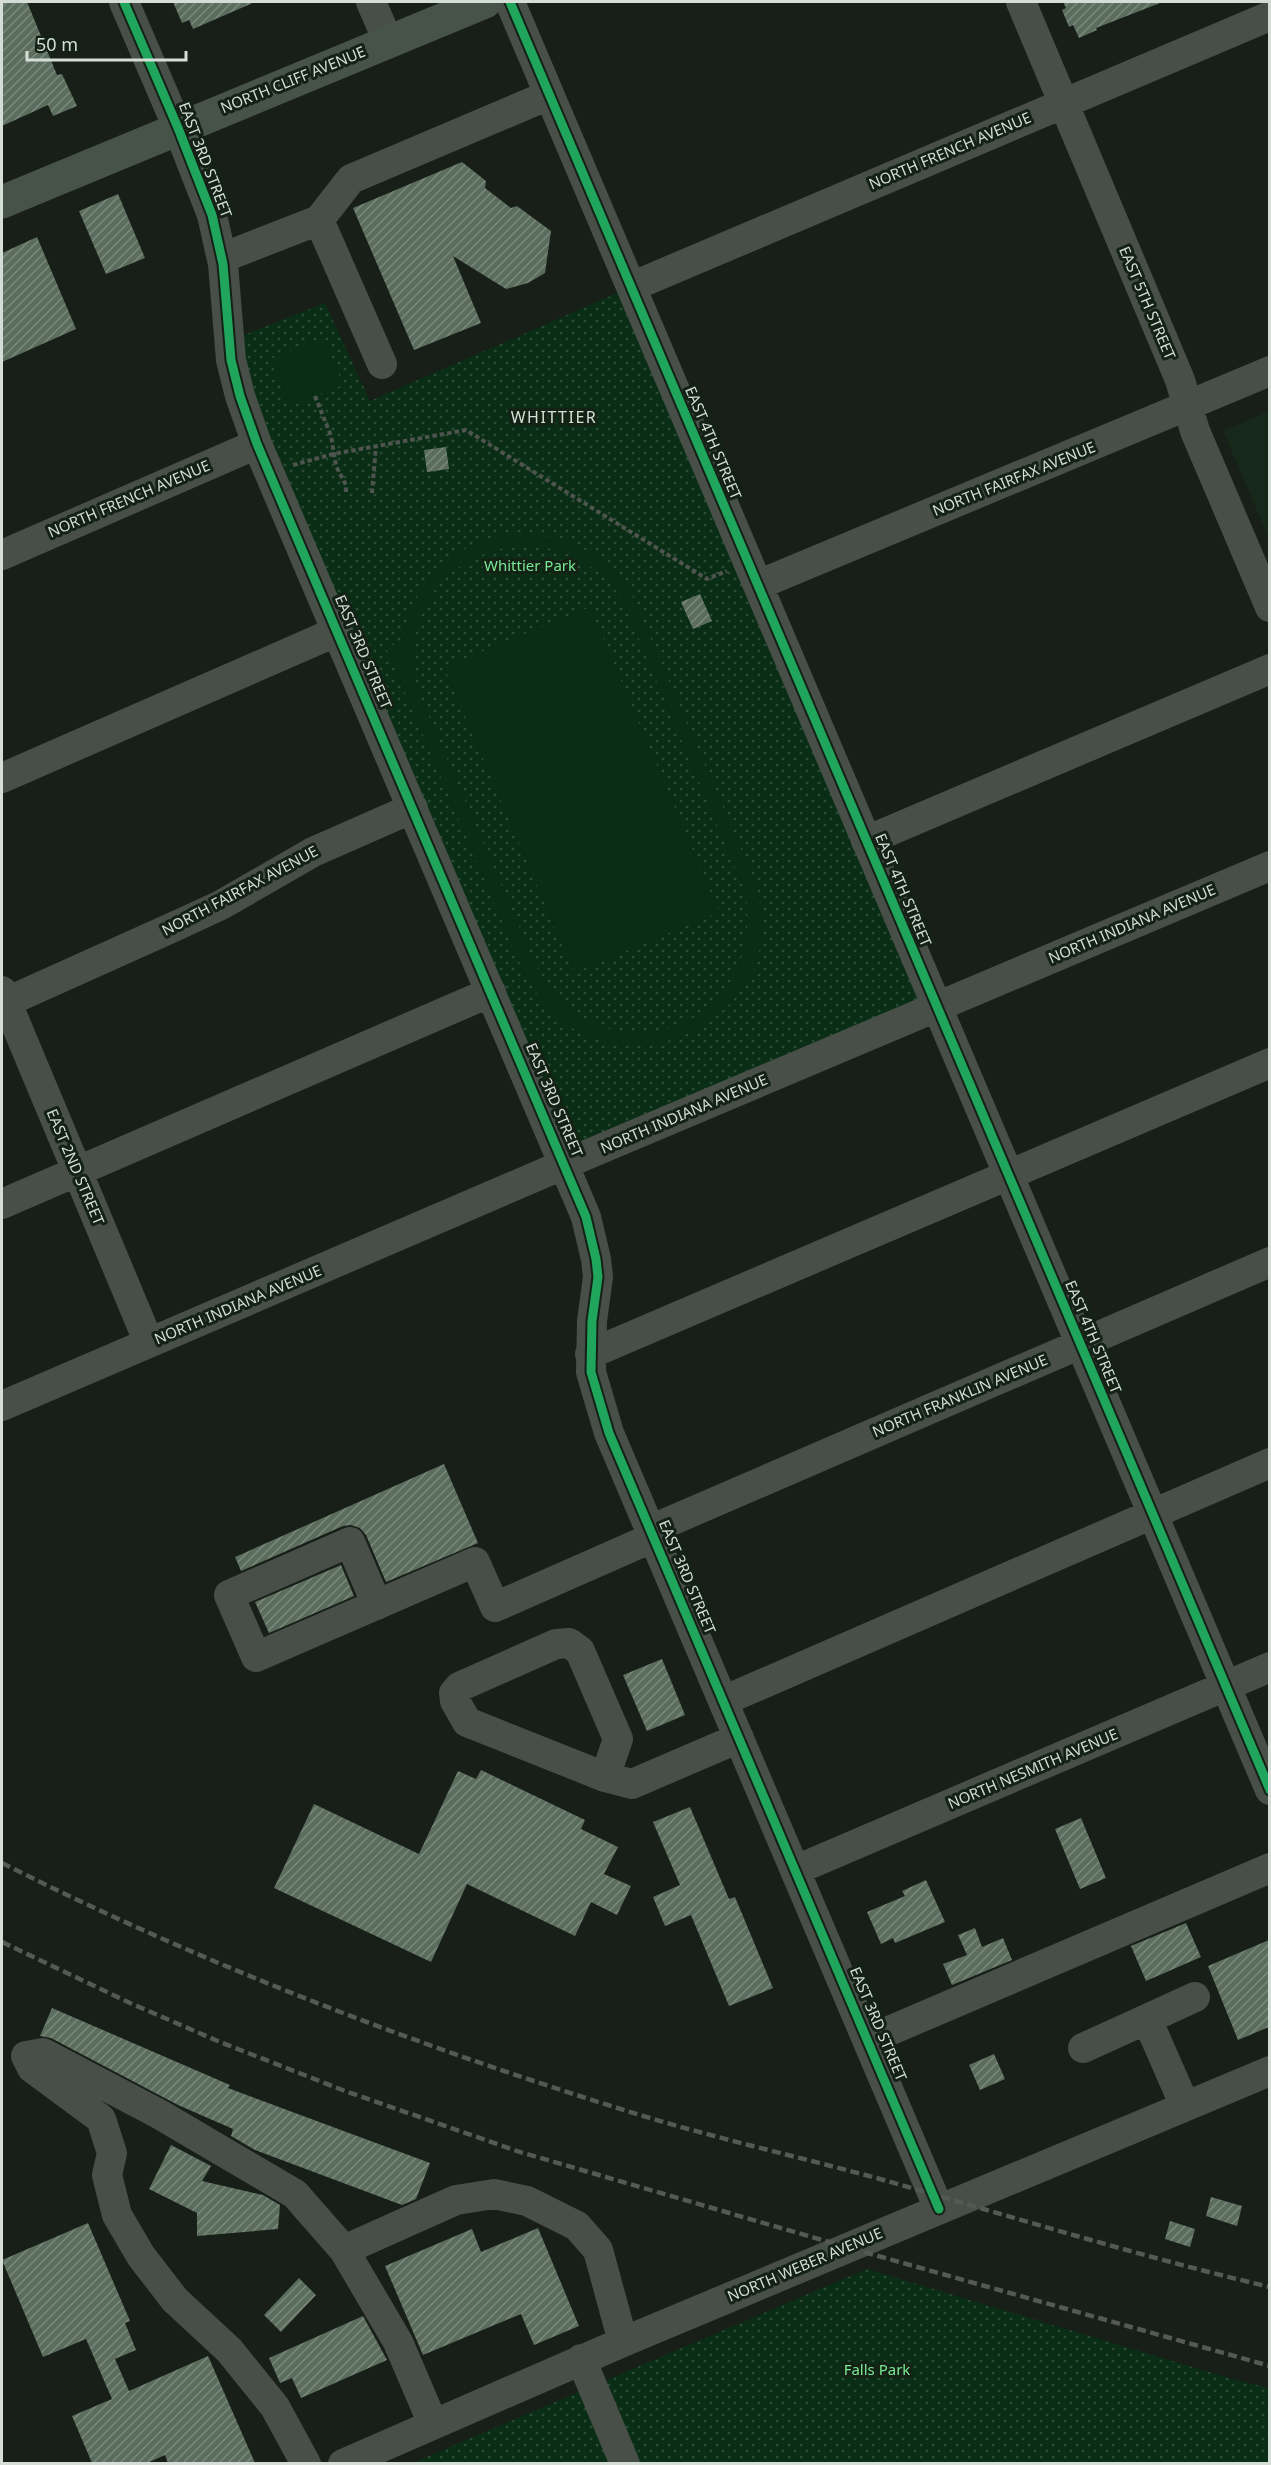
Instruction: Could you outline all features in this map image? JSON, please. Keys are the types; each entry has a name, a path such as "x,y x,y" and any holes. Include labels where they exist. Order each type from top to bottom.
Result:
{"main road":[{"name":"NORTH CLIFF AVENUE","path":"2,202 485,2"}],"street":[{"name":"EAST 3RD STREET","path":"124,2 212,215 222,258 231,360 240,396 257,444 586,1217 596,1259 597,1286 592,1321 591,1372 602,1413 939,2209"},
{"path":"371,2 388,41"},
{"name":"EAST 4TH STREET","path":"510,2 1269,1790"},
{"name":"EAST 5TH STREET","path":"1021,2 1180,380 1194,430 1269,606"},
{"name":"NORTH FRENCH AVENUE","path":"631,287 1269,16"},
{"path":"222,258 319,220 351,179 549,95"},
{"path":"319,220 382,364"},
{"name":"NORTH FAIRFAX AVENUE","path":"753,574 1188,407 1269,371"},
{"name":"NORTH FRENCH AVENUE","path":"2,555 257,444"},
{"path":"2,778 338,631"},
{"path":"866,841 1269,669"},
{"name":"NORTH FAIRFAX AVENUE","path":"3,999 221,905 313,852 413,808"},
{"name":"NORTH INDIANA AVENUE","path":"2,1406 565,1164 1269,866"},
{"path":"2,1204 492,992"},
{"name":"EAST 2ND STREET","path":"3,999 149,1343"},
{"path":"590,1354 1269,1063"},
{"name":"NORTH FRANKLIN AVENUE","path":"377,1605 476,1562 495,1607 652,1533 1269,1262"},
{"path":"723,1701 1269,1463"},
{"path":"350,1542 377,1605 256,1658 229,1595 350,1542"},
{"path":"605,1777 618,1739 580,1652 568,1643 556,1644 459,1688 454,1693 455,1701 467,1722 605,1777 633,1784 739,1738"},
{"name":"NORTH NESMITH AVENUE","path":"796,1870 1269,1667"},
{"path":"868,2040 1269,1868"},
{"path":"1083,2048 1195,1997"},
{"path":"1147,2019 1185,2106"},
{"path":"306,2463 275,2407 230,2350 175,2300 141,2256 117,2215 107,2175 112,2153 101,2119 32,2068 26,2056 43,2053 159,2114 295,2194 344,2250 398,2342 433,2424"},
{"name":"NORTH WEBER AVENUE","path":"343,2463 581,2359 1269,2071"},
{"path":"344,2250 456,2200 494,2194 527,2201 577,2226 598,2250 623,2342"},
{"path":"581,2359 625,2463"}],"path":[{"path":"315,396 331,436 336,466 346,485 346,492"},
{"path":"270,474 291,465 333,454 466,430 707,579 753,574"},
{"path":"372,493 376,446"}],"shaded area":[{"path":"1269,411 1269,539 1223,431"}],"green space":[{"name":"Whittier Park","path":"631,287 937,1007 565,1164 229,341 325,303 370,401"},
{"path":"324,337 343,385 289,406 270,359"},
{"path":"514,533 549,536 566,541 595,556 620,578 631,593 756,884 760,906 761,942 751,975 736,996 718,1014 698,1028 675,1039 651,1044 626,1045 601,1041 569,1026 548,1008 536,993 526,978 386,648 398,643 401,650 413,605 423,586 436,570 470,546","holes":["528,545 570,555 594,569 623,601 745,892 746,937 734,975 712,1004 682,1024 648,1033 611,1029 575,1013 543,982 418,691 414,662 416,635 423,611 436,590 452,572 474,559 499,549"]},
{"path":"590,607 719,912 574,973 444,667"},
{"name":"Falls Park","path":"867,2269 1232,2379 1269,2388 1269,2463 410,2464"}],"building":[{"path":"2,2 27,2 57,75 62,74 77,106 53,116 48,105 2,126"},
{"path":"173,2 255,2 193,29 189,20 182,23"},
{"path":"1063,2 1160,3 1096,28 1097,30 1079,38 1073,25 1069,27 1062,10 1066,8"},
{"path":"462,162 486,181 485,188 511,208 517,206 551,231 545,273 528,283 506,289 453,256 481,323 414,350 353,208"},
{"path":"118,194 145,258 106,274 79,211"},
{"path":"37,237 76,329 2,362 2,253"},
{"path":"446,447 449,469 427,472 424,450"},
{"path":"700,594 712,621 693,629 681,602"},
{"path":"444,1464 478,1543 386,1582 366,1535 360,1528 351,1525 343,1526 241,1571 235,1557"},
{"path":"341,1565 354,1596 269,1633 255,1602"},
{"path":"662,1659 685,1715 647,1731 623,1675"},
{"path":"481,1770 585,1820 581,1829 618,1847 604,1874 631,1886 617,1915 591,1902 575,1936 467,1884 431,1962 274,1888 314,1804 419,1854 458,1771 476,1779"},
{"path":"690,1807 729,1899 735,1897 773,1988 729,2006 691,1915 665,1926 653,1897 680,1885 653,1822"},
{"path":"1081,1818 1106,1878 1080,1889 1055,1829"},
{"path":"926,1880 945,1922 895,1943 893,1938 881,1944 867,1912 905,1896 902,1891"},
{"path":"1186,1923 1201,1957 1146,1981 1131,1946"},
{"path":"975,1928 982,1947 1003,1938 1012,1960 952,1985 943,1964 967,1955 958,1935"},
{"path":"1269,1940 1269,2027 1238,2040 1208,1966"},
{"path":"52,2008 230,2085 228,2088 430,2163 416,2199 402,2205 255,2150 231,2136 233,2129 178,2105 51,2038 40,2036"},
{"path":"994,2054 1005,2079 980,2090 969,2065"},
{"path":"171,2145 211,2166 202,2181 263,2195 280,2205 278,2229 197,2236 197,2213 149,2189"},
{"path":"1211,2197 1242,2206 1237,2226 1206,2216"},
{"path":"1170,2221 1195,2229 1190,2247 1165,2239"},
{"path":"88,2223 130,2321 125,2323 136,2350 115,2359 129,2391 208,2356 255,2463 168,2463 165,2455 147,2463 92,2463 72,2416 112,2399 86,2339 43,2357 2,2260"},
{"path":"538,2228 579,2326 534,2345 521,2314 423,2355 385,2266 472,2229 481,2252"},
{"path":"299,2278 316,2295 281,2332 264,2315"},
{"path":"363,2316 387,2360 301,2398 292,2378 280,2383 269,2358"}],"railway":[{"path":"2,1863 154,1935 309,2000 387,2030 547,2085 690,2129 880,2179 1123,2249 1270,2287"},
{"path":"2,1942 130,2003 220,2042 345,2091 520,2152 846,2247 1270,2366"}],"cycle path":[{"path":"124,2 212,215 223,264 231,360 240,396 257,444 586,1217 598,1277 592,1321 591,1372 609,1433 939,2209"},
{"path":"510,2 1270,1790"}],"district":[{"name":"WHITTIER","path":"554,417"}]}
